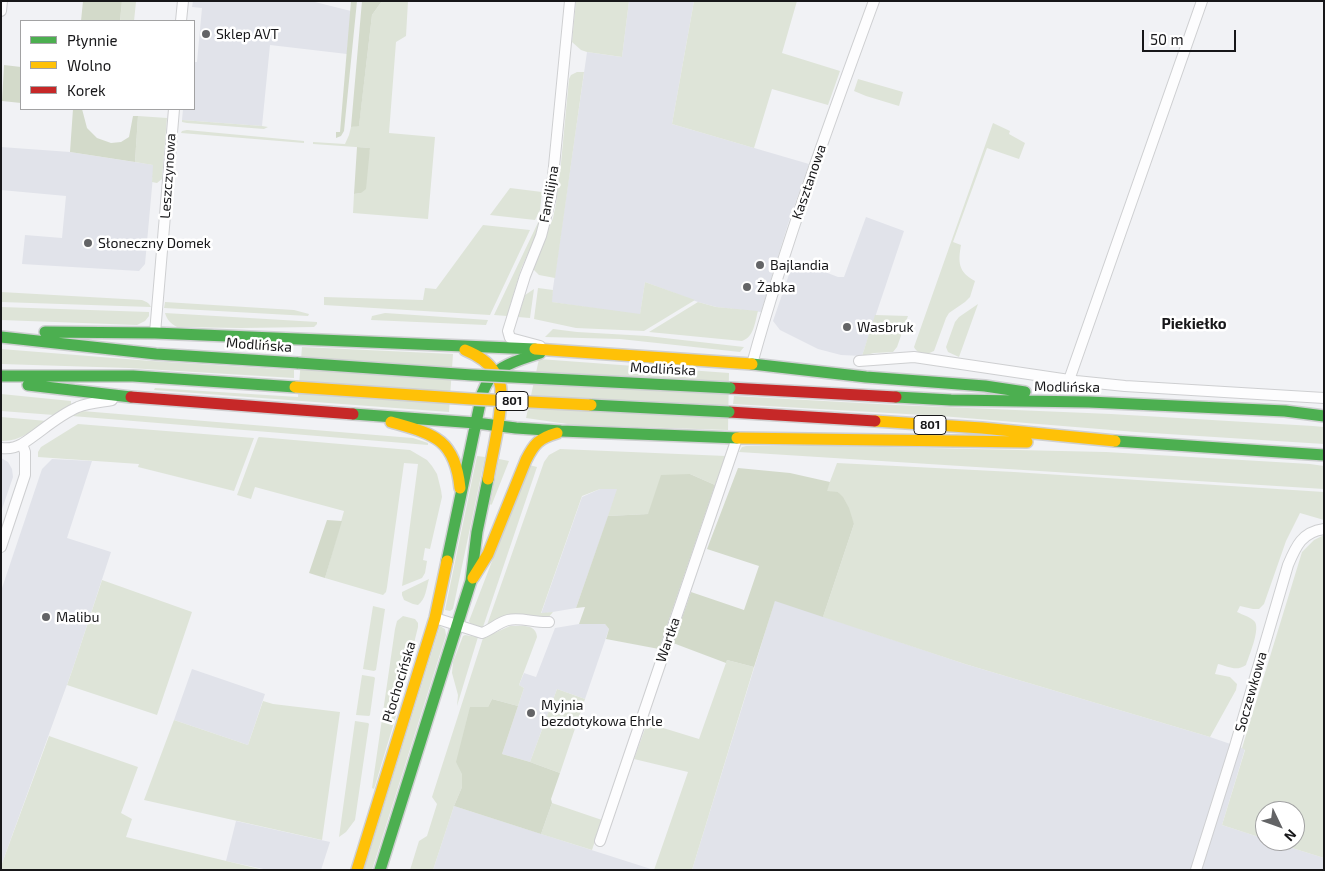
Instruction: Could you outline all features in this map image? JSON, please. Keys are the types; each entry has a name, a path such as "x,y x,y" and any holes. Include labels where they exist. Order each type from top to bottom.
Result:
{"main road":[{"name":"Modlińska","path":"1,332 155,333 550,350 752,364 866,377 986,386 1089,402"},
{"name":"Modlińska","path":"1,337 156,354 472,375 951,400 1089,402 1285,411 1324,416"},
{"path":"380,870 471,581 477,532 498,426 501,390 495,373 481,357 457,347"},
{"path":"495,373 513,363 550,350"},
{"name":"Płochocińska","path":"358,870 435,618 482,394 488,381 495,373"},
{"name":"801","path":"1,376 133,376 471,399 729,412 982,428 1130,442 1324,455"},
{"path":"1,382 131,398 476,423 561,432 737,438 1130,442"},
{"name":"Płochocińska","path":"366,415 432,435 445,446 455,461 460,479 461,501"},
{"path":"471,581 488,554 532,447 543,437 561,432"}],"street":[{"path":"1,11 2,1"},
{"path":"182,20 183,1"},
{"name":"Familijna","path":"550,350 510,338 508,331 525,276 541,236 551,197 570,1"},
{"name":"Kasztanowa","path":"752,364 798,214 874,1"},
{"path":"1069,380 1202,1"},
{"name":"Leszczynowa","path":"155,333 174,110"},
{"name":"Modlińska","path":"859,361 914,357 1069,380 1125,386 1324,398"},
{"path":"1,448 10,449 17,447 78,407 98,402 131,398"},
{"name":"Wartka","path":"600,841 737,438"},
{"path":"1,547 25,475 25,452 22,444"},
{"name":"Soczewkowa","path":"1196,870 1235,746 1288,565 1297,545 1313,530 1324,529"},
{"path":"435,618 482,632 488,631 502,622 514,619 539,623 548,622"}],"shaded area":[{"path":"122,1 149,1 136,2 134,20 120,20"},
{"path":"193,1 311,1 351,11 347,54 270,45 262,126 182,120 183,110 195,110 195,62 197,62 202,8 192,7"},
{"path":"382,1 408,1 406,36 396,42 389,133 435,137 428,219 353,213 354,194 361,193 370,148 313,144 313,142 345,144 351,127 359,125 372,15"},
{"path":"576,1 629,1 622,57 587,52 581,50 572,42"},
{"path":"629,1 694,1 672,124 809,164 761,312 716,307 645,282 640,315 551,302 587,52 622,57"},
{"path":"694,1 797,1 782,53 840,71 828,105 772,89 754,148 672,124"},
{"path":"577,72 584,72 555,278 539,275 532,268 553,218 561,163 569,79 571,75"},
{"path":"858,79 903,92 899,106 854,91"},
{"path":"138,116 167,118 162,179 157,183 152,182 153,165 135,162"},
{"path":"182,120 268,127 264,129 187,123 182,122"},
{"path":"993,123 1010,131 1009,134 1025,143 1019,159 987,148 953,242 961,245 960,266 962,270 969,278 975,281 970,297 949,313 934,351 926,354 920,353 914,347"},
{"path":"187,130 304,141 304,143 181,133"},
{"path":"1,147 70,152 154,165 145,264 139,271 22,264 25,235 62,238 66,196 1,190"},
{"path":"510,188 542,192 540,210 535,220 490,215"},
{"path":"544,210 541,224 521,269 507,316 494,315"},
{"path":"866,217 904,231 862,356 841,355 818,349 780,330 773,321 794,260 838,277 844,277"},
{"path":"483,225 530,230 490,315 324,305 324,297 423,300 425,288 436,289"},
{"path":"645,282 695,300 644,331 576,328 534,319 538,288 553,290 552,302 640,314"},
{"path":"534,289 530,318 518,317 525,295"},
{"path":"1,292 142,300 151,307 1,302"},
{"path":"165,302 294,310 309,314 308,316 164,308"},
{"path":"698,302 716,307 758,311 752,333 742,341 649,332"},
{"path":"978,304 959,357 948,352 946,347 955,322"},
{"path":"1,307 149,312 149,316 145,321 137,325 1,320"},
{"path":"165,313 317,322 317,324 314,327 177,327 170,322"},
{"path":"385,313 488,320 486,325 371,320 372,316"},
{"path":"875,315 908,316 897,347 893,352 862,356"},
{"path":"553,329 647,336 744,347 740,352 620,339 545,337"},
{"path":"302,347 453,354 449,412 154,390 155,388 298,397"},
{"path":"1,349 294,370 294,378 129,368 1,364"},
{"path":"539,359 729,373 728,430 574,425 526,418"},
{"path":"1,394 71,401 71,404 54,415 1,411"},
{"path":"734,396 1111,414 1313,426 1324,427 1324,444 1136,432 941,416 733,404"},
{"path":"82,411 413,438 428,443 428,445 72,416"},
{"path":"1,417 47,421 31,432 14,440 1,441"},
{"path":"78,424 254,438 234,491 138,467 139,464 38,457 41,447"},
{"path":"259,437 410,450 427,460 437,474 442,497 430,549 425,548 423,560 427,561 422,578 402,586 418,464 404,463 387,587 383,595 325,578 344,511 255,487 251,499 237,495"},
{"path":"840,446 1106,452 1310,464 1324,466 1324,489 739,452 742,447"},
{"path":"560,449 726,456 715,485 690,474 648,514 608,516 617,489 600,489 582,496 541,613 553,612 547,619 516,614 503,617 487,625 544,462 549,455"},
{"path":"477,456 485,457 453,609 450,611 445,610"},
{"path":"1,458 8,462 12,469 13,477 1,512"},
{"path":"52,459 92,461 67,538 111,552 73,668 1,866 1,591 42,469"},
{"path":"499,459 509,461 491,505 490,504"},
{"path":"837,463 1014,472 1324,492 1324,520 1300,513 1286,541 1264,604 1259,609 1240,606 1237,612 1255,622 1255,637 1246,665 1235,668 1218,664 1215,674 1230,677 1237,684 1236,690 1210,737 965,664 823,617 854,524 838,492 826,492"},
{"path":"529,465 537,467 483,627 474,626 469,621"},
{"path":"600,489 618,489 576,608 541,614 582,497"},
{"path":"1324,536 1324,858 1302,851 1305,851 1305,801 1255,801 1255,836 1222,825 1245,750 1242,748 1302,552 1314,540"},
{"path":"429,579 421,603 418,605 404,600 402,592"},
{"path":"102,580 192,612 157,715 67,685"},
{"path":"775,600 965,664 1245,749 1222,825 1255,836 1255,851 1302,851 1324,858 1324,870 692,870"},
{"path":"373,606 385,609 376,670 374,671 363,669"},
{"path":"403,616 415,619 418,627 396,716 374,789 372,788 395,629 397,621"},
{"path":"579,624 605,624 609,629 585,699 557,689 530,762 502,754 524,688 519,685 524,673 536,677 555,628"},
{"path":"440,626 445,629 446,635 372,870 364,870"},
{"path":"510,626 531,627 534,629 537,637 519,685 524,688 518,706 492,699 488,707 481,707 462,773 462,787 433,870 410,870 419,841 427,836 437,804 432,797 483,638"},
{"path":"465,635 478,637 457,706 458,695 452,673 453,662"},
{"path":"727,660 754,667 692,870 654,870 688,772 634,759 647,723 699,739"},
{"path":"192,669 265,694 248,745 174,720"},
{"path":"362,675 375,678 369,716 356,715"},
{"path":"557,689 585,699 560,773 530,762"},
{"path":"263,701 273,704 340,712 322,840 144,800 174,720 248,745"},
{"path":"355,721 369,724 355,820 346,832 339,837"},
{"path":"49,736 138,767 121,813 132,819 126,837 264,870 1,870"},
{"path":"552,803 602,820 592,850 541,834"},
{"path":"454,806 654,870 433,870"},
{"path":"236,821 330,842 321,870 268,870 226,861"}],"green space":[{"path":"83,1 122,1 120,20 81,20"},
{"path":"351,1 357,1 344,131 341,136 336,138 336,132 340,132"},
{"path":"362,1 382,1 372,15 359,126 351,127"},
{"path":"4,65 20,67 20,103 2,101"},
{"path":"73,110 82,110 87,128 97,138 111,143 121,142 129,137 133,116 138,116 135,162 70,152"},
{"path":"357,147 370,148 366,189 361,193 354,194"},
{"path":"738,468 790,473 830,482 827,491 838,492 843,497 854,524 823,617 775,601 754,667 727,660 726,663 673,643 691,592 744,610 759,566 707,549"},
{"path":"690,474 715,485 659,649 606,639 609,629 605,624 579,624 585,607 576,608 608,516 648,514 661,475"},
{"path":"327,520 342,521 325,578 309,573"},
{"path":"492,699 518,706 502,754 560,773 541,834 454,806 462,787 462,774 456,762 470,707 488,707"}],"traffic: fast":[{"path":"45,332 155,333"},
{"path":"155,333 535,349"},
{"path":"1,337 156,354 298,363"},
{"path":"447,561 482,394 490,377 500,369 540,353"},
{"path":"298,363 472,375 730,388"},
{"path":"752,364 866,377 985,386 1025,392"},
{"path":"1,376 133,376 295,387"},
{"path":"28,385 131,397"},
{"path":"896,397 951,400 1089,402 1285,411 1324,416"},
{"path":"591,405 729,412"},
{"path":"353,414 561,431 737,438"},
{"path":"1115,441 1324,455"},
{"path":"380,870 471,581 477,532 488,479"}],"traffic: slow":[{"path":"535,349 752,364"},
{"path":"465,350 478,356 489,365 496,375 501,391 498,424 488,479"},
{"path":"295,387 591,405"},
{"path":"875,421 982,428 1115,441"},
{"path":"391,422 430,435 447,448 453,458 460,488"},
{"path":"473,578 488,554 529,454 541,440 557,433"},
{"path":"737,438 1027,442"},
{"path":"357,870 435,618 447,561"}],"traffic: jam":[{"path":"730,388 896,397"},
{"path":"131,397 353,414"},
{"path":"729,412 875,421"}],"place":[{"name":"Sklep AVT","path":"206,34"},
{"name":"Słoneczny Domek","path":"88,243"},
{"name":"Bajlandia","path":"760,265"},
{"name":"Żabka","path":"747,287"},
{"name":"Wasbruk","path":"847,327"},
{"name":"Malibu","path":"46,617"},
{"name":"Myjnia bezdotykowa Ehrle","path":"531,713"}],"district":[{"name":"Piekiełko","path":"1194,324"}]}
